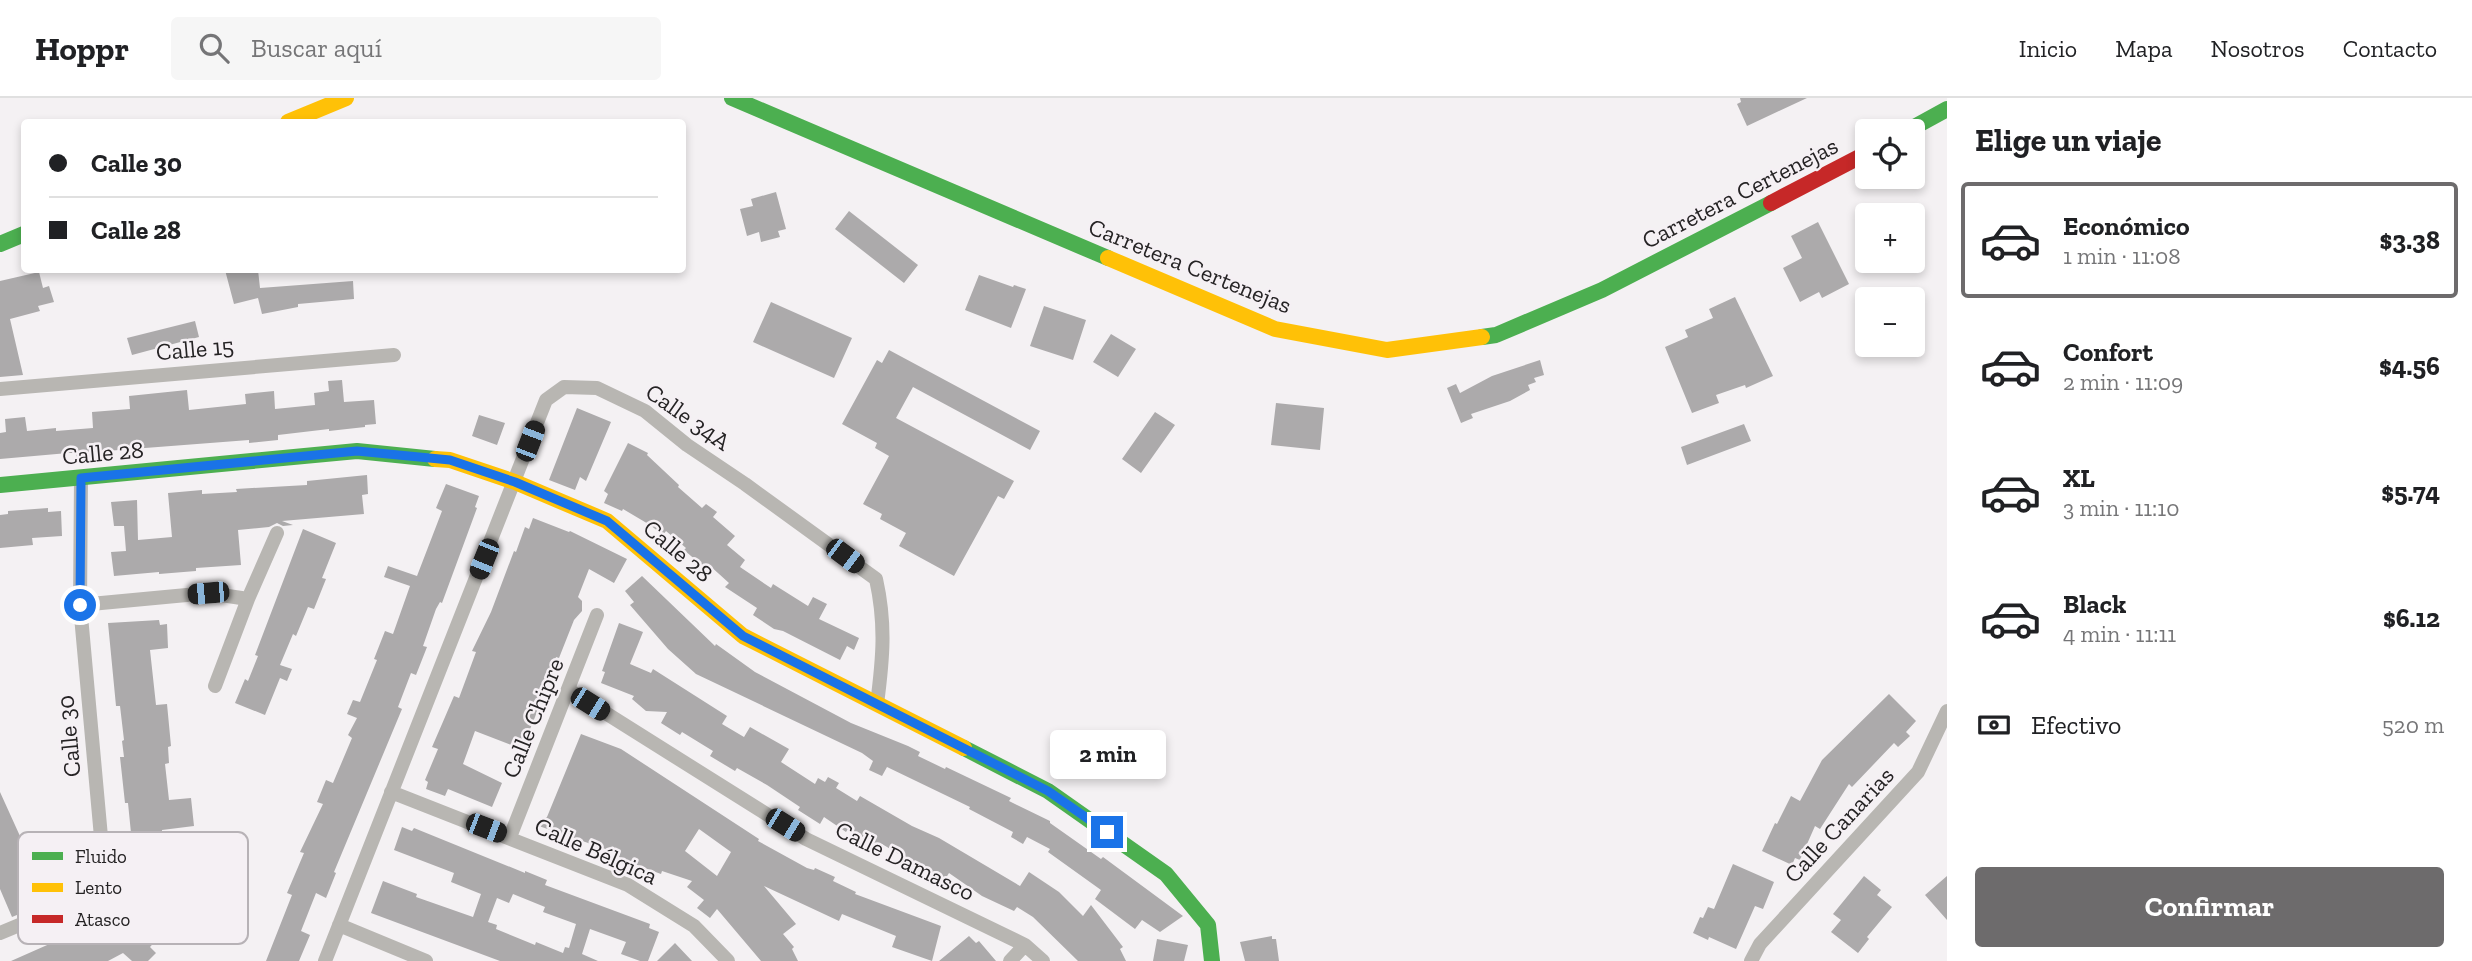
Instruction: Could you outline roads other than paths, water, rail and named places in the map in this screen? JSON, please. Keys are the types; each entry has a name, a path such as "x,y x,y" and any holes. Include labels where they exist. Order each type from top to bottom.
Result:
{"street":[{"path":"295,119 346,98"},
{"name":"Carretera Certenejas","path":"732,98 1275,330 1387,350 1496,335 1602,290 1855,159"},
{"path":"1925,121 1947,109"},
{"path":"0,244 21,235"},
{"name":"Calle 15","path":"0,389 394,355"},
{"name":"Calle 34A","path":"325,961 546,400 564,387 597,388 645,411 687,445 756,491 876,579 883,609 883,652 877,704"},
{"name":"Calle 28","path":"0,485 357,451 450,460 515,482 607,521 743,636 1048,791 1166,874 1208,925 1212,961"},
{"name":"Calle 30","path":"81,478 80,605 101,832"},
{"path":"215,686 277,533"},
{"path":"80,605 208,593 248,599"},
{"name":"Calle Chipre","path":"510,837 597,615"},
{"name":"Calle Damasco","path":"569,690 806,839 1026,945 1043,961"},
{"name":"Calle Canarias","path":"1751,961 1760,944 1919,772 1947,711"},
{"name":"Calle Bélgica","path":"391,792 628,885 694,926 728,961"},
{"path":"340,925 426,961"},
{"name":"Calle 30","path":"0,933 18,926"},
{"path":"1010,961 1026,945"}]}
